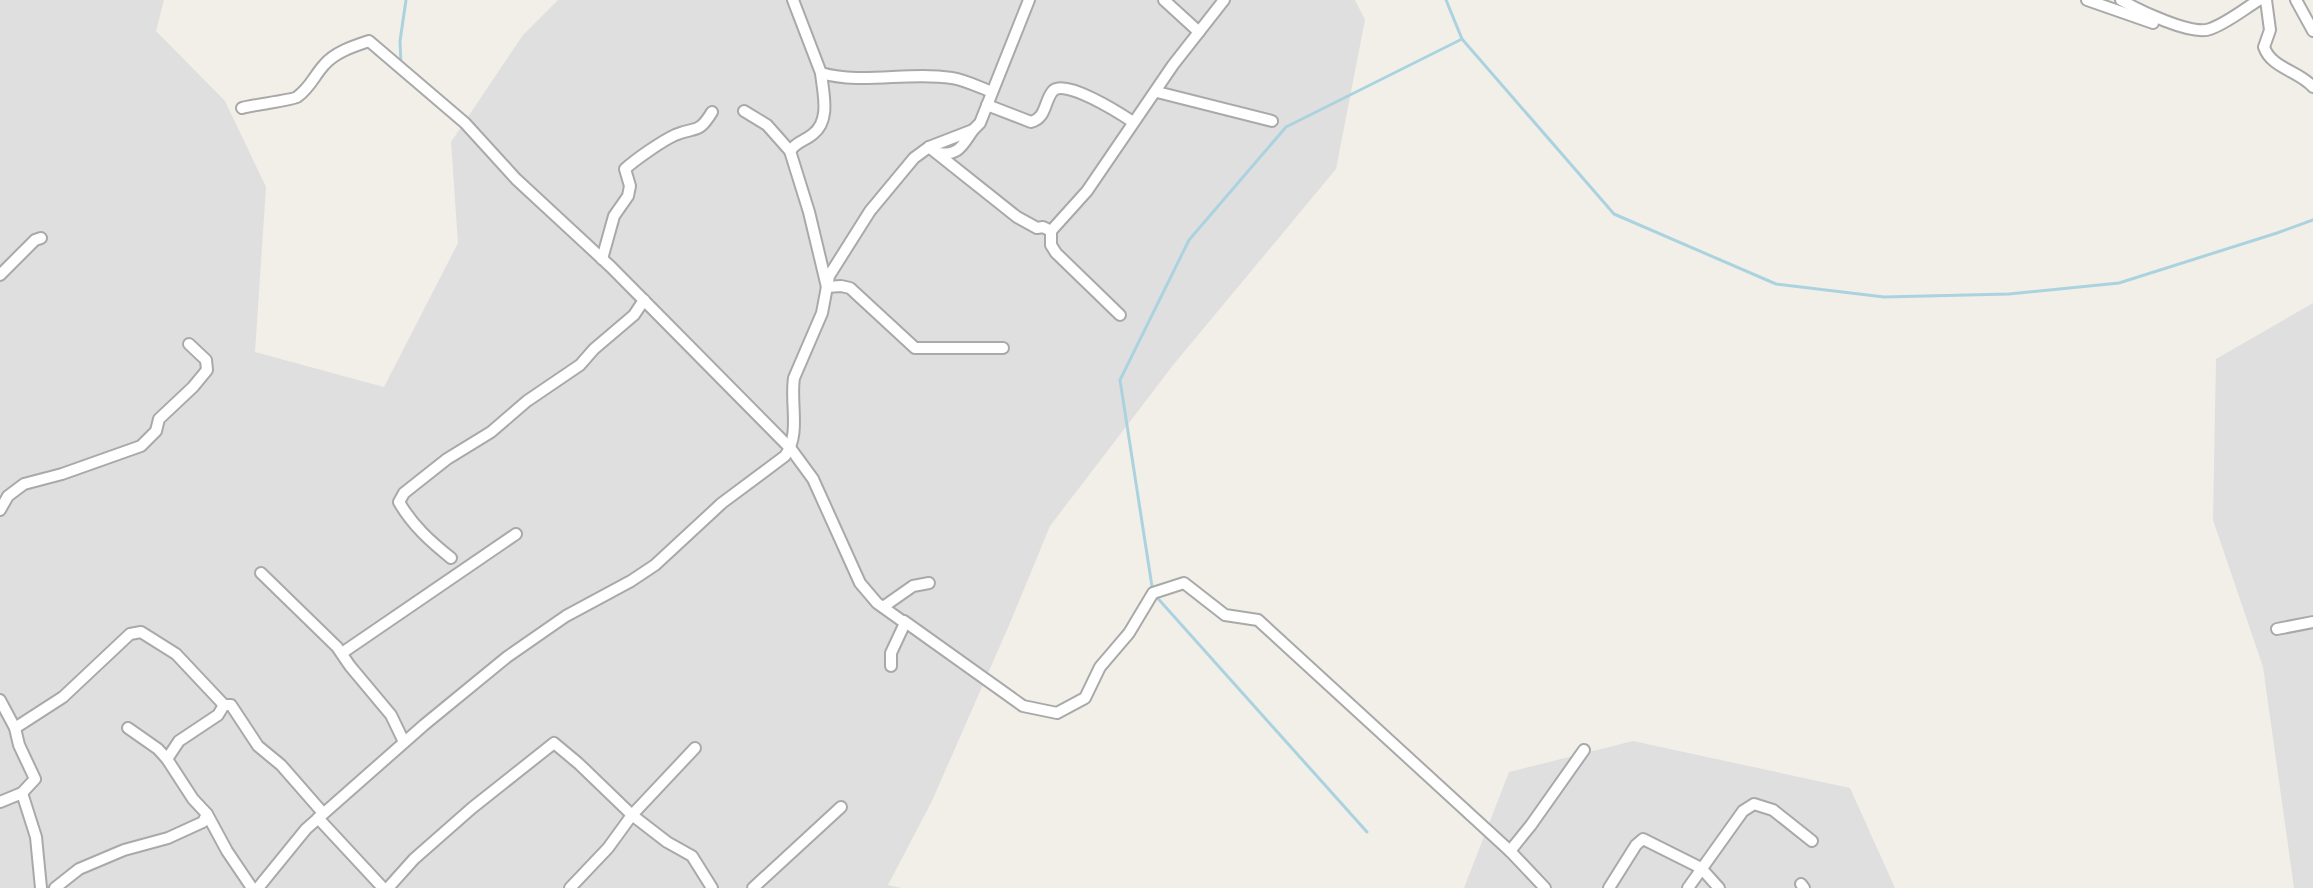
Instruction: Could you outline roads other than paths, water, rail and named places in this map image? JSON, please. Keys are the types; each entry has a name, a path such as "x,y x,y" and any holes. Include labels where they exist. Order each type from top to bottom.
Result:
{"street":[{"path":"790,151 795,143 812,135 825,115 821,73 793,0"},
{"path":"258,888 298,837 320,815 404,742 507,657 566,616 631,581 655,565 722,503 776,464 790,448 794,437 792,389 794,378 822,313 832,270 870,211 914,158 973,130 980,123 1017,36 1029,0"},
{"path":"1164,0 1199,32"},
{"path":"1120,315 1056,253 1051,245 1051,231 1087,191 1173,65 1224,0"},
{"path":"2087,0 2160,25 2170,22"},
{"path":"2121,0 2158,19 2209,30 2259,0"},
{"path":"2266,0 2270,30 2264,47 2266,53 2272,60 2307,80 2313,87"},
{"path":"2296,0 2313,31"},
{"path":"242,108 266,102 295,99 310,86 325,64 351,46 369,41 465,123 516,179 644,300 790,448 813,479 861,584 883,607 1023,706 1057,714 1085,698 1100,667 1129,633 1153,593 1184,583 1225,615 1258,620 1510,851 1545,888"},
{"path":"821,73 841,79 911,76 953,78 992,92"},
{"path":"987,105 1031,122 1039,119 1044,113 1052,91 1057,88 1068,89 1098,100 1133,122"},
{"path":"1156,92 1272,121"},
{"path":"744,111 767,125 790,151 809,212 827,287"},
{"path":"602,259 614,216 628,196 630,186 624,169 666,140 700,128 712,112"},
{"path":"933,150 1017,218 1027,224 1051,231"},
{"path":"0,275 35,240 41,238"},
{"path":"827,287 850,288 861,295 915,348 1003,348"},
{"path":"451,558 433,544 405,512 399,502 404,493 447,459 491,432 527,401 580,365 594,348 634,315 644,300"},
{"path":"0,510 8,496 24,484 62,474 123,450 141,446 156,431 159,419 193,387 207,370 206,360 189,344"},
{"path":"342,653 516,534"},
{"path":"261,573 342,653 391,715 404,742"},
{"path":"883,607 914,586 929,583"},
{"path":"891,666 891,653 904,621"},
{"path":"2277,630 2313,622"},
{"path":"15,728 63,697 130,634 141,632 176,654 224,705 231,705 258,746 281,765 320,815 383,888"},
{"path":"0,700 15,728 19,745 35,779 22,793 0,802"},
{"path":"167,759 179,741 218,715 224,705"},
{"path":"128,728 158,749 167,759 193,799 207,814 227,851 252,888"},
{"path":"388,888 414,859 472,808 554,743 578,762 632,815 667,842 692,856 712,888"},
{"path":"570,888 608,848 632,815 695,748"},
{"path":"1510,851 1532,825 1584,750"},
{"path":"22,793 36,837 41,888"},
{"path":"1688,888 1743,810 1754,804 1773,810 1812,841"},
{"path":"753,888 841,807"},
{"path":"55,888 79,869 124,850 168,838 203,822 207,814"},
{"path":"1609,888 1636,845 1643,839 1701,868 1719,888"}],"waterway":[{"path":"401,65 400,41 406,0"},
{"path":"1446,0 1462,39 1614,214 1776,284 1884,297 2009,294 2119,283 2313,220"},
{"path":"1367,832 1153,593 1120,380 1189,240 1286,127 1462,39"}]}
